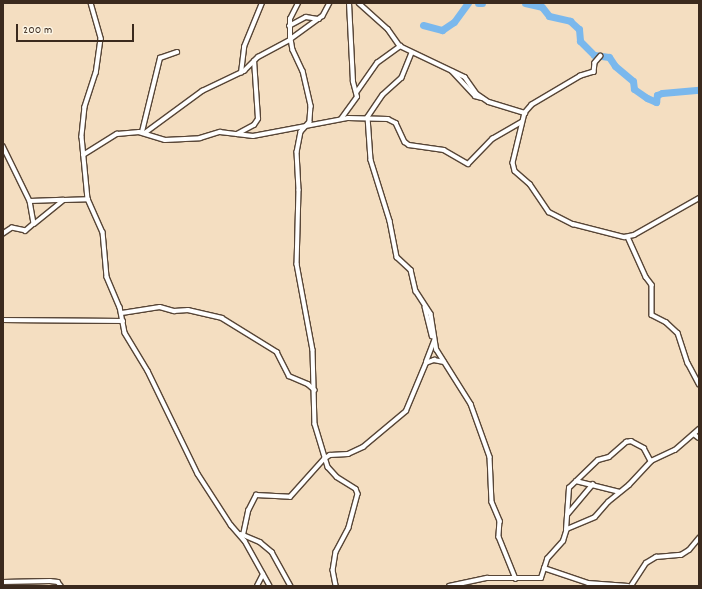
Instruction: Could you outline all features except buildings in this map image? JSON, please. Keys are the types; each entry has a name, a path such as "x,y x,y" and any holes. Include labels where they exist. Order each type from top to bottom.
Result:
{"street":[{"path":"91,3 101,39 96,73 83,118 83,155 88,199 103,232 105,270 122,313 125,333 148,371 198,474 231,525 242,535 270,586"},
{"path":"241,72 244,47 262,3"},
{"path":"293,3 294,8"},
{"path":"298,3 294,8 289,26 291,39 311,101 309,124 301,132 297,152 299,195 296,264 312,344 315,390 314,424 324,459 332,473 356,489 358,494 347,531 341,539 336,552 333,570 336,586"},
{"path":"144,133 208,87 241,72 254,61 291,39 319,19 330,3"},
{"path":"341,119 356,99 353,82 349,3"},
{"path":"359,3 384,25 400,46 452,71 475,96 525,113"},
{"path":"289,26 306,17 319,19"},
{"path":"356,93 376,63 400,46"},
{"path":"144,133 160,58 177,52"},
{"path":"412,53 402,78 383,95 368,118 371,160 390,221 396,254 411,270 416,291 431,314 434,340 444,362 471,404 490,457 492,502 500,521 499,537 516,578"},
{"path":"601,56 595,63 594,72 581,76 532,105 525,113 521,122 513,168 530,184 544,208 573,224 628,237 699,198"},
{"path":"237,134 254,125 258,119 254,61"},
{"path":"83,155 117,134 144,133 165,140 200,138 220,132 253,136 309,124 341,119 368,118 393,120 405,142 409,145 444,150 468,164 492,139 521,122"},
{"path":"3,146 30,200 34,224"},
{"path":"30,200 88,199"},
{"path":"3,234 12,228 26,231 64,200"},
{"path":"628,237 646,277 652,284 652,315 666,322 678,333 688,363 699,384"},
{"path":"122,313 160,308 174,311 188,310 222,318 277,352 289,376 308,384 315,390"},
{"path":"3,320 123,321"},
{"path":"242,535 248,511 256,495 290,497 324,459 330,455 348,454 363,447 406,411 434,340"},
{"path":"426,363 434,360 444,362"},
{"path":"566,530 595,517 651,461 674,450 699,429"},
{"path":"694,434 699,438"},
{"path":"449,586 487,578 516,578 534,580 541,578 551,553 563,541 566,530 569,488 598,460 609,457 629,441 644,448 651,461"},
{"path":"576,481 620,492"},
{"path":"566,516 592,484"},
{"path":"242,535 260,542 272,552 291,586"},
{"path":"544,568 588,583 630,586 646,563 656,557 681,555 689,550 699,538"},
{"path":"257,586 263,574"},
{"path":"534,580 535,585"},
{"path":"3,582 50,581 58,582 61,586"}],"waterway":[{"path":"423,25 442,30 454,22 468,3"},
{"path":"525,3 542,7 549,16 570,21 579,29 580,41 594,55 609,57 615,66 633,81 634,89 647,98 656,102 657,95 662,93 699,90"}]}
